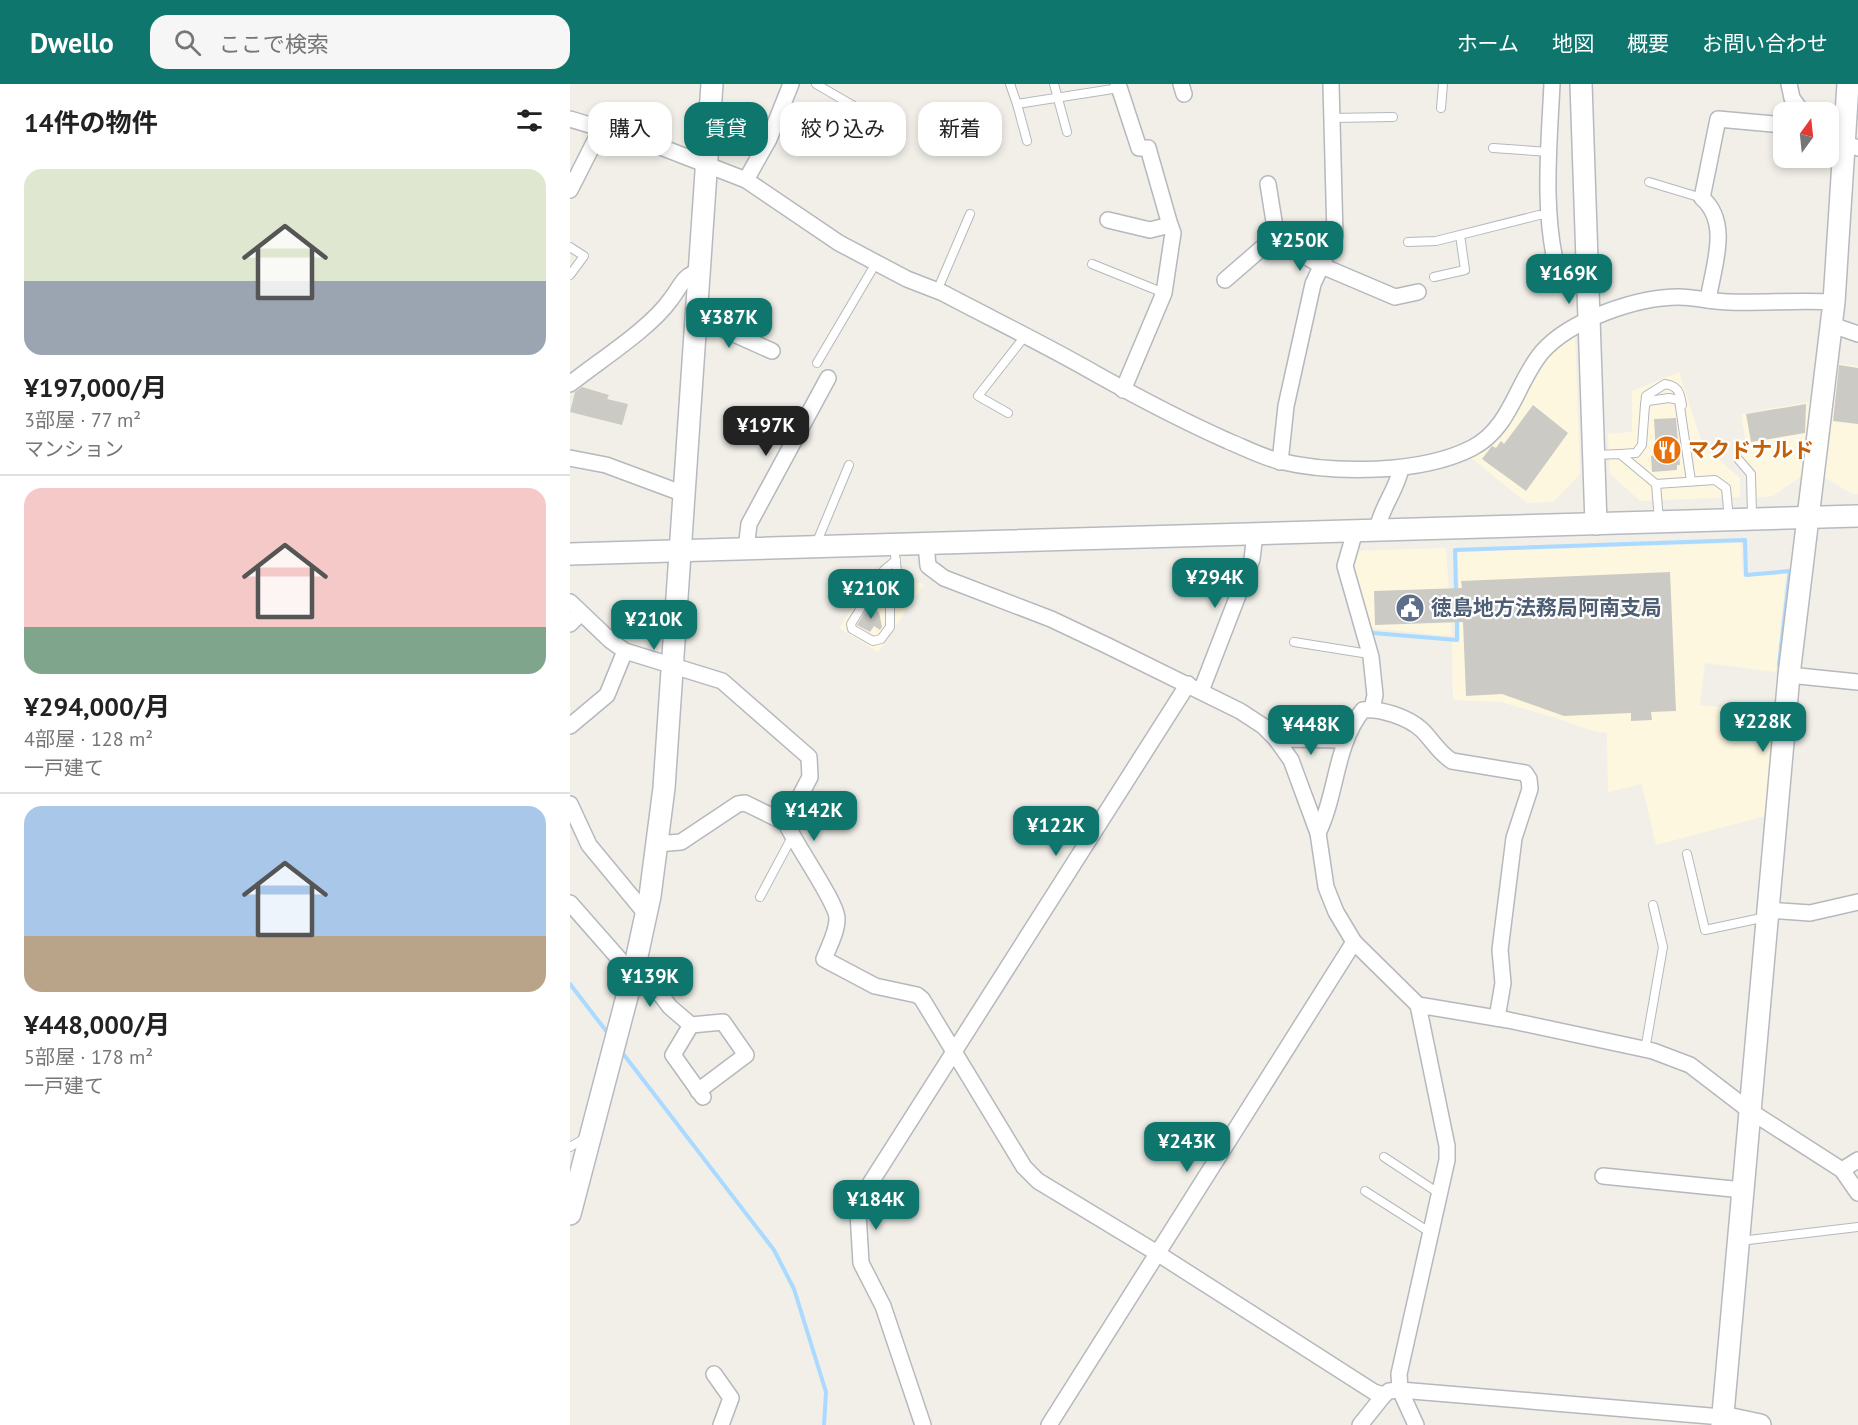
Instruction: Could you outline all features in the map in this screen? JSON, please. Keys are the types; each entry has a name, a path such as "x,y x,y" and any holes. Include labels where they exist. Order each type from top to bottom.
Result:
{"street":[{"path":"570,1214 634,970 646,914 664,788 712,84"},
{"path":"746,180 769,139 791,84"},
{"path":"1280,462 1291,384 1313,284 1335,236 1331,84"},
{"path":"1552,84 1548,215 1551,245 1558,273 1574,279 1588,278"},
{"path":"1581,84 1596,524"},
{"path":"1789,84 1795,102"},
{"path":"1722,1421 1789,675 1832,325 1848,84"},
{"path":"1118,86 1139,148 1148,148 1173,241 1164,293 1152,328 1123,390"},
{"path":"570,119 588,124"},
{"path":"1708,300 1718,237 1718,218 1712,207 1702,198 1718,119 1773,124"},
{"path":"672,153 746,180 839,243 1025,336 1176,418 1280,462 1350,470 1401,468 1427,464 1471,448 1488,437 1507,415 1541,353 1548,346 1589,320 1611,310 1658,298 1681,297 1708,300 1834,302"},
{"path":"570,190 588,155"},
{"path":"1268,184 1277,240"},
{"path":"1108,220 1149,230 1170,225"},
{"path":"1225,280 1270,241 1277,240 1322,266 1395,297 1418,292"},
{"path":"570,384 651,320 671,300 684,277 700,270"},
{"path":"696,317 772,351"},
{"path":"1832,325 1858,334"},
{"path":"746,549 749,524 828,378"},
{"path":"570,458 606,465 684,494"},
{"path":"1377,530 1380,513 1399,479 1401,468"},
{"path":"570,554 815,547 895,552 926,544 1858,516"},
{"path":"1354,531 1345,566 1370,654 1375,694 1372,709"},
{"path":"923,1425 883,1306 861,1263 858,1213 866,1190 953,1049 1194,688 1252,559 1255,534"},
{"path":"926,544 928,566 944,578 1051,619 1194,688 1240,711 1276,739 1291,760 1318,833 1326,887 1336,912 1354,942 1419,1005 1497,1018 1645,1050 1690,1065 1750,1111 1842,1170 1858,1193"},
{"path":"570,602 575,619 625,651 722,681 809,757 810,777 789,830"},
{"path":"570,726 607,695 625,651"},
{"path":"1789,675 1858,682"},
{"path":"1318,833 1353,721 1363,710 1372,709 1421,729 1443,756 1452,761 1525,773 1529,779 1527,802 1514,838 1500,950 1503,983 1497,1018"},
{"path":"1276,739 1347,740"},
{"path":"656,844 681,842 738,804 745,803 789,830 814,876 832,900 837,917 824,959 875,986 917,995 922,999 1024,1167 1038,1181 1374,1392 1384,1395"},
{"path":"570,804 589,845 646,914"},
{"path":"1768,914 1810,913 1858,902"},
{"path":"570,903 621,961 653,985 670,1007 692,1025 723,1022 746,1055 701,1095 673,1055 692,1025"},
{"path":"1048,1425 1354,942"},
{"path":"1416,1425 1400,1390 1400,1374 1448,1160 1419,1005"},
{"path":"1842,1170 1858,1160"},
{"path":"1603,1176 1743,1190"},
{"path":"714,1374 731,1398 721,1425"},
{"path":"1360,1425 1384,1395 1389,1391 1400,1390 1760,1425"}],"lane":[{"path":"816,84 847,102"},
{"path":"1010,84 1027,141"},
{"path":"1054,84 1067,132"},
{"path":"1441,108 1443,84"},
{"path":"1017,104 1118,86"},
{"path":"1331,118 1393,117"},
{"path":"1493,148 1549,152"},
{"path":"1650,182 1702,198"},
{"path":"937,291 970,214"},
{"path":"1408,243 1436,241 1539,215 1548,215"},
{"path":"1434,277 1465,270 1460,235"},
{"path":"570,248 584,256 570,275"},
{"path":"817,363 876,262"},
{"path":"1092,264 1164,293"},
{"path":"1008,413 978,396 1025,336"},
{"path":"1594,455 1636,453 1642,445 1646,396 1665,384 1680,392 1690,481"},
{"path":"1645,405 1648,401 1669,398 1679,400 1682,410"},
{"path":"1620,454 1656,484 1715,480 1726,488 1729,520"},
{"path":"1738,460 1751,474 1752,519"},
{"path":"815,547 849,465"},
{"path":"1656,484 1659,522"},
{"path":"895,552 899,587 890,604 890,627 881,639 873,641 852,629 852,618 895,552"},
{"path":"1294,642 1370,654"},
{"path":"760,897 789,830"},
{"path":"1687,854 1706,930 1768,914"},
{"path":"1645,1050 1663,947 1653,906"},
{"path":"570,1147 591,1135"},
{"path":"1384,1157 1440,1194"},
{"path":"1365,1191 1431,1233"},
{"path":"1738,1241 1858,1227"}],"shaded area":[{"path":"1575,336 1580,474 1553,502 1527,503 1470,457 1510,423 1538,366 1549,353"},
{"path":"1836,363 1858,366 1858,494 1852,494 1820,475"},
{"path":"1679,372 1703,446 1740,478 1740,497 1640,501 1610,474 1608,434 1632,432 1632,391"},
{"path":"1814,401 1806,473 1773,496 1756,498 1755,470 1742,456 1747,449 1741,414"},
{"path":"1741,543 1743,577 1786,574 1776,672 1705,663 1700,705 1776,713 1769,815 1656,845 1642,784 1608,792 1607,733 1593,731 1501,702 1453,700 1452,642 1460,640 1458,552"},
{"path":"1446,548 1452,636 1369,628 1350,565 1353,551"},
{"path":"874,575 924,584 878,652 839,628"}],"building":[{"path":"1839,365 1858,368 1858,424 1833,421"},
{"path":"582,387 609,395 607,399 628,404 622,425 570,412 575,392"},
{"path":"1806,404 1805,433 1751,442 1746,414"},
{"path":"1533,405 1568,433 1526,491 1482,459 1492,446 1496,448 1501,441 1504,444"},
{"path":"1676,418 1680,465 1677,465 1677,470 1652,472 1651,456 1656,455 1654,419"},
{"path":"1670,572 1676,711 1651,712 1652,720 1631,721 1631,713 1564,716 1502,694 1466,696 1463,622 1375,625 1374,591 1462,588 1461,581"},
{"path":"869,605 879,612 882,627 880,630 874,626 870,632 857,625"}],"waterway":[{"path":"1456,592 1455,550 1745,540 1746,575 1790,571 1779,665"},
{"path":"1373,633 1457,640 1457,617"},
{"path":"570,984 610,1036"},
{"path":"621,1051 774,1250 794,1289 826,1392 824,1425"}],"place":[{"name":"マクドナルド","path":"1667,450"},
{"name":"徳島地方法務局阿南支局","path":"1410,608"}]}
